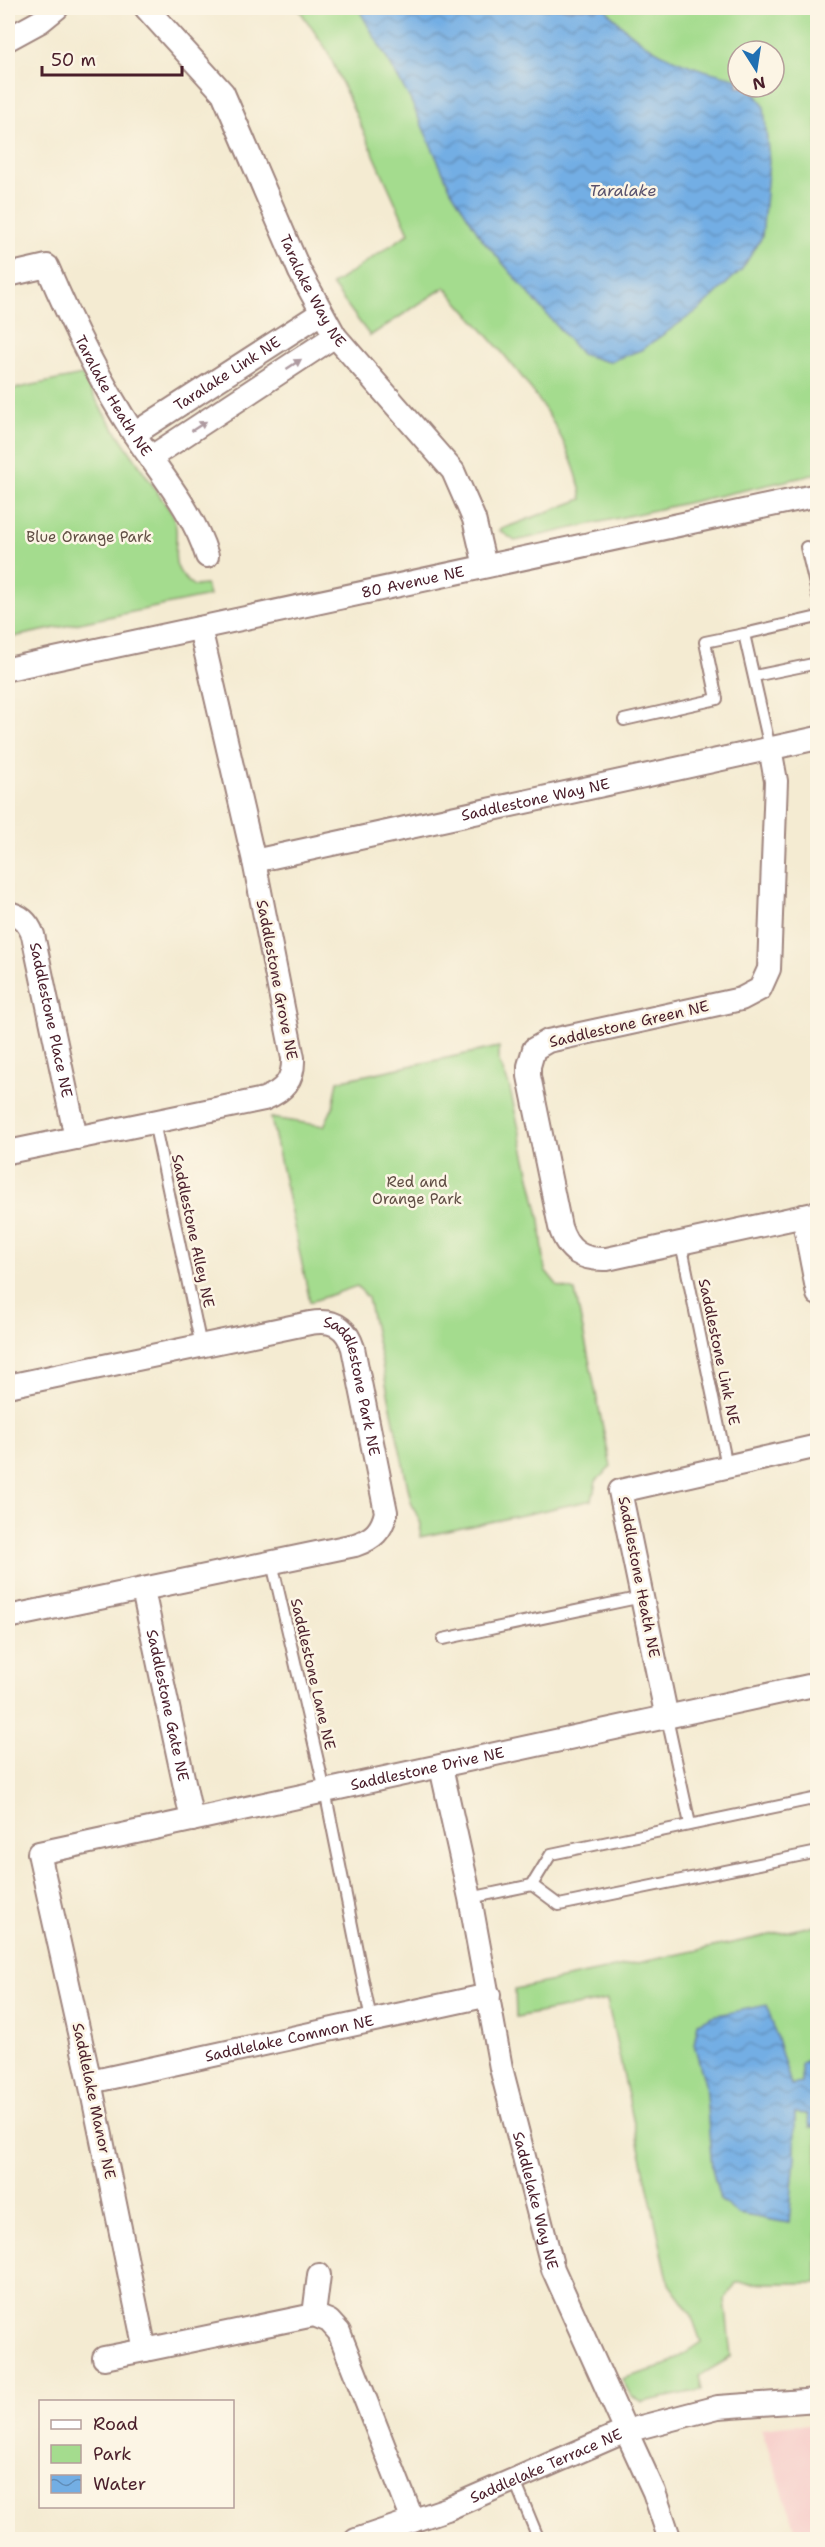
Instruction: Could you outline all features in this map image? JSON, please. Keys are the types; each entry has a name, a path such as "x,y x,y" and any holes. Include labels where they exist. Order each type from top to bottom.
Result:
{"street":[{"path":"8,39 34,25 57,8"},
{"name":"Taralake Way NE","path":"146,8 223,93 267,198 321,313 335,336 453,471 474,519 485,566"},
{"name":"Taralake Heath NE","path":"8,275 47,266 80,342 134,434 194,526 207,556"},
{"name":"Taralake Link NE","path":"134,434 321,313"},
{"name":"Taralake Link NE","path":"150,458 335,336"},
{"name":"80 Avenue NE","path":"8,669 818,495"},
{"name":"Saddlestone Grove NE","path":"8,1152 264,1099 280,1092 292,1077 293,1058 254,861 200,628"},
{"name":"Saddlestone Way NE","path":"254,861 818,738"},
{"name":"Saddlestone Green NE","path":"770,748 776,782 769,969 760,989 741,999 548,1041 534,1049 529,1066 560,1227 569,1246 584,1258 607,1259 810,1214"},
{"name":"Saddlestone Place NE","path":"8,913 20,916 29,925 33,935 76,1138"},
{"path":"810,1214 818,1294"},
{"name":"Saddlestone Park NE","path":"8,1386 319,1321 339,1325 350,1338 386,1500 384,1521 380,1530 365,1542 143,1590"},
{"name":"Saddlestone Heath NE","path":"667,1718 620,1491 818,1446"},
{"path":"8,1617 143,1590"},
{"name":"Saddlestone Gate NE","path":"143,1590 192,1820"},
{"name":"Saddlestone Drive NE","path":"39,1853 818,1684"},
{"name":"Saddlelake Way NE","path":"441,1767 470,1898 501,2068 553,2269 626,2431"},
{"name":"Saddlelake Manor NE","path":"39,1853 146,2350"},
{"name":"Saddlelake Common NE","path":"90,2082 489,1995"},
{"path":"314,2315 319,2275"},
{"path":"104,2358 314,2315 328,2321 339,2332 413,2521"},
{"path":"626,2431 718,2407 818,2400"},
{"name":"Saddlelake Terrace NE","path":"356,2540 413,2521 626,2431 654,2492 670,2540"}],"lane":[{"path":"806,547 818,597"},
{"path":"624,720 717,699 705,642 818,617"},
{"path":"744,633 770,748"},
{"path":"753,676 813,664"},
{"name":"Saddlestone Alley NE","path":"154,1122 201,1346"},
{"name":"Saddlestone Link NE","path":"681,1243 727,1467"},
{"name":"Saddlestone Lane NE","path":"272,1563 325,1791 371,2020"},
{"path":"443,1639 642,1597"},
{"path":"667,1718 690,1824"},
{"path":"470,1898 532,1885 551,1854 818,1798"},
{"path":"532,1885 559,1905 818,1852"},
{"path":"514,2479 539,2540"}],"shaded area":[{"path":"796,2424 817,2427 817,2539 799,2539 761,2428"}],"green space":[{"path":"298,8 716,8 727,11 817,8 817,474 515,541 499,530 582,499 575,469 563,440 528,385 445,287 370,336 332,285 409,233 327,50"},
{"name":"Blue Orange Park","path":"82,375 103,412 173,515 176,525 175,553 178,569 194,586 206,585 209,596 8,638 8,390"},
{"name":"Red and Orange Park","path":"499,1047 499,1062 509,1085 540,1220 545,1270 558,1286 575,1291 611,1467 596,1481 592,1500 420,1537 421,1524 411,1502 368,1298 357,1286 310,1302 271,1118 324,1126 333,1107 338,1081"},
{"path":"817,1925 817,2283 736,2283 725,2299 731,2357 699,2376 702,2390 642,2402 631,2396 622,2379 665,2366 701,2342 691,2314 669,2284 607,2000 516,2017 515,1989"}],"water":[{"name":"Taralake","path":"358,8 605,8 633,35 664,55 697,68 726,76 726,99 759,99 764,106 769,161 762,237 742,269 701,308 641,350 608,362 581,354 482,239 451,190 410,99"},
{"path":"767,2005 791,2085 801,2083 801,2063 817,2056 817,2127 810,2127 807,2114 795,2113 795,2157 789,2223 738,2214 720,2200 712,2169 705,2084 694,2044 698,2023 712,2016"}]}
